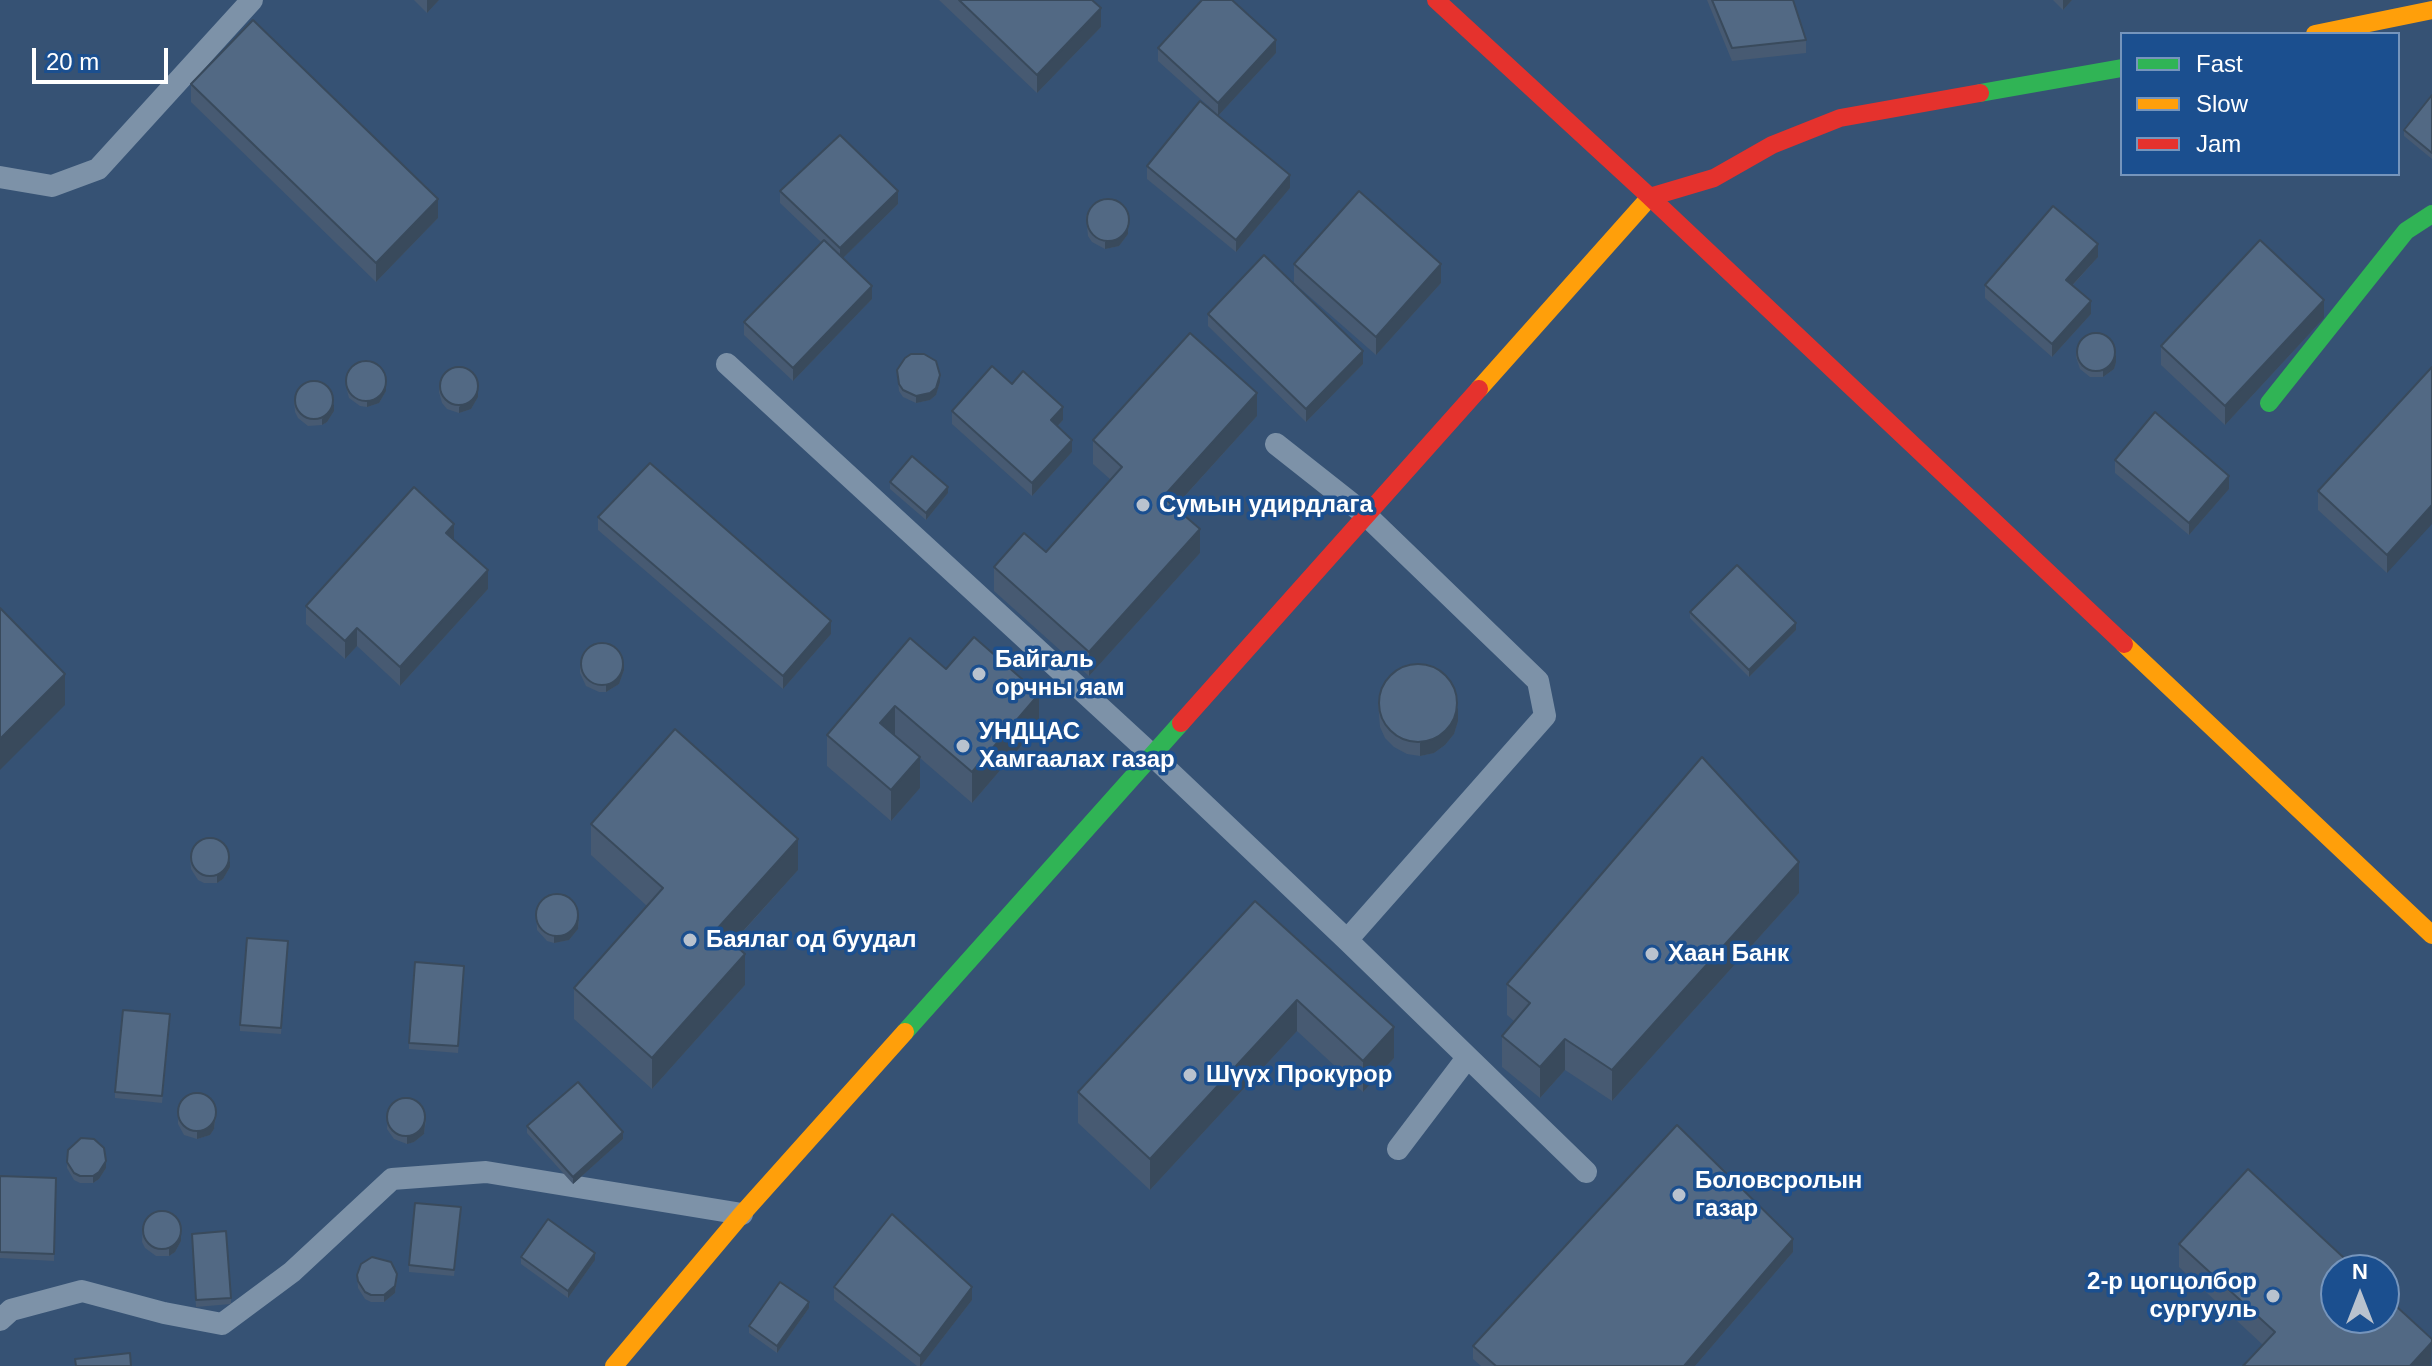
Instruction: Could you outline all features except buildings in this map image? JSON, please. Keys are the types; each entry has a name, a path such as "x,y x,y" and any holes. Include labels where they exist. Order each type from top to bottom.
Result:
{"main road":[{"path":"1436,0 1650,197 2432,935"},
{"path":"2325,32 2432,10"},
{"path":"614,1366 742,1214 1650,197 1714,178 1772,145 1840,118 2120,68"},
{"path":"2269,403 2406,231 2432,214"}],"lane":[{"path":"0,177 52,186 98,169 252,0"},
{"path":"727,364 1152,755 1586,1172"},
{"path":"1276,444 1366,515 1538,681 1545,716 1347,940"},
{"path":"1398,1149 1467,1058"},
{"path":"0,1320 11,1310 82,1291 164,1313 222,1324 292,1272 392,1179 486,1172 742,1214"}],"traffic: fast":[{"path":"1980,93 2120,68"},
{"path":"2269,403 2406,231 2432,214"},
{"path":"905,1032 1181,723"}],"traffic: slow":[{"path":"2325,32 2432,10"},
{"path":"1479,389 1650,197"},
{"path":"2124,644 2432,935"},
{"path":"614,1366 742,1214 905,1032"}],"traffic: jam":[{"path":"1436,0 1650,197 1714,178 1772,145 1840,118 1980,93"},
{"path":"1650,197 2124,644"},
{"path":"1181,723 1479,389"}],"place":[{"name":"Сумын удирдлага","path":"1143,505"},
{"name":"Байгаль орчны яам","path":"979,674"},
{"name":"УНДЦАС Хамгаалах газар","path":"963,746"},
{"name":"Баялаг од буудал","path":"690,940"},
{"name":"Хаан Банк","path":"1652,954"},
{"name":"Шүүх Прокурор","path":"1190,1075"},
{"name":"Боловсролын газар","path":"1679,1195"},
{"name":"2-р цогцолбор сургууль","path":"2273,1296"}]}
